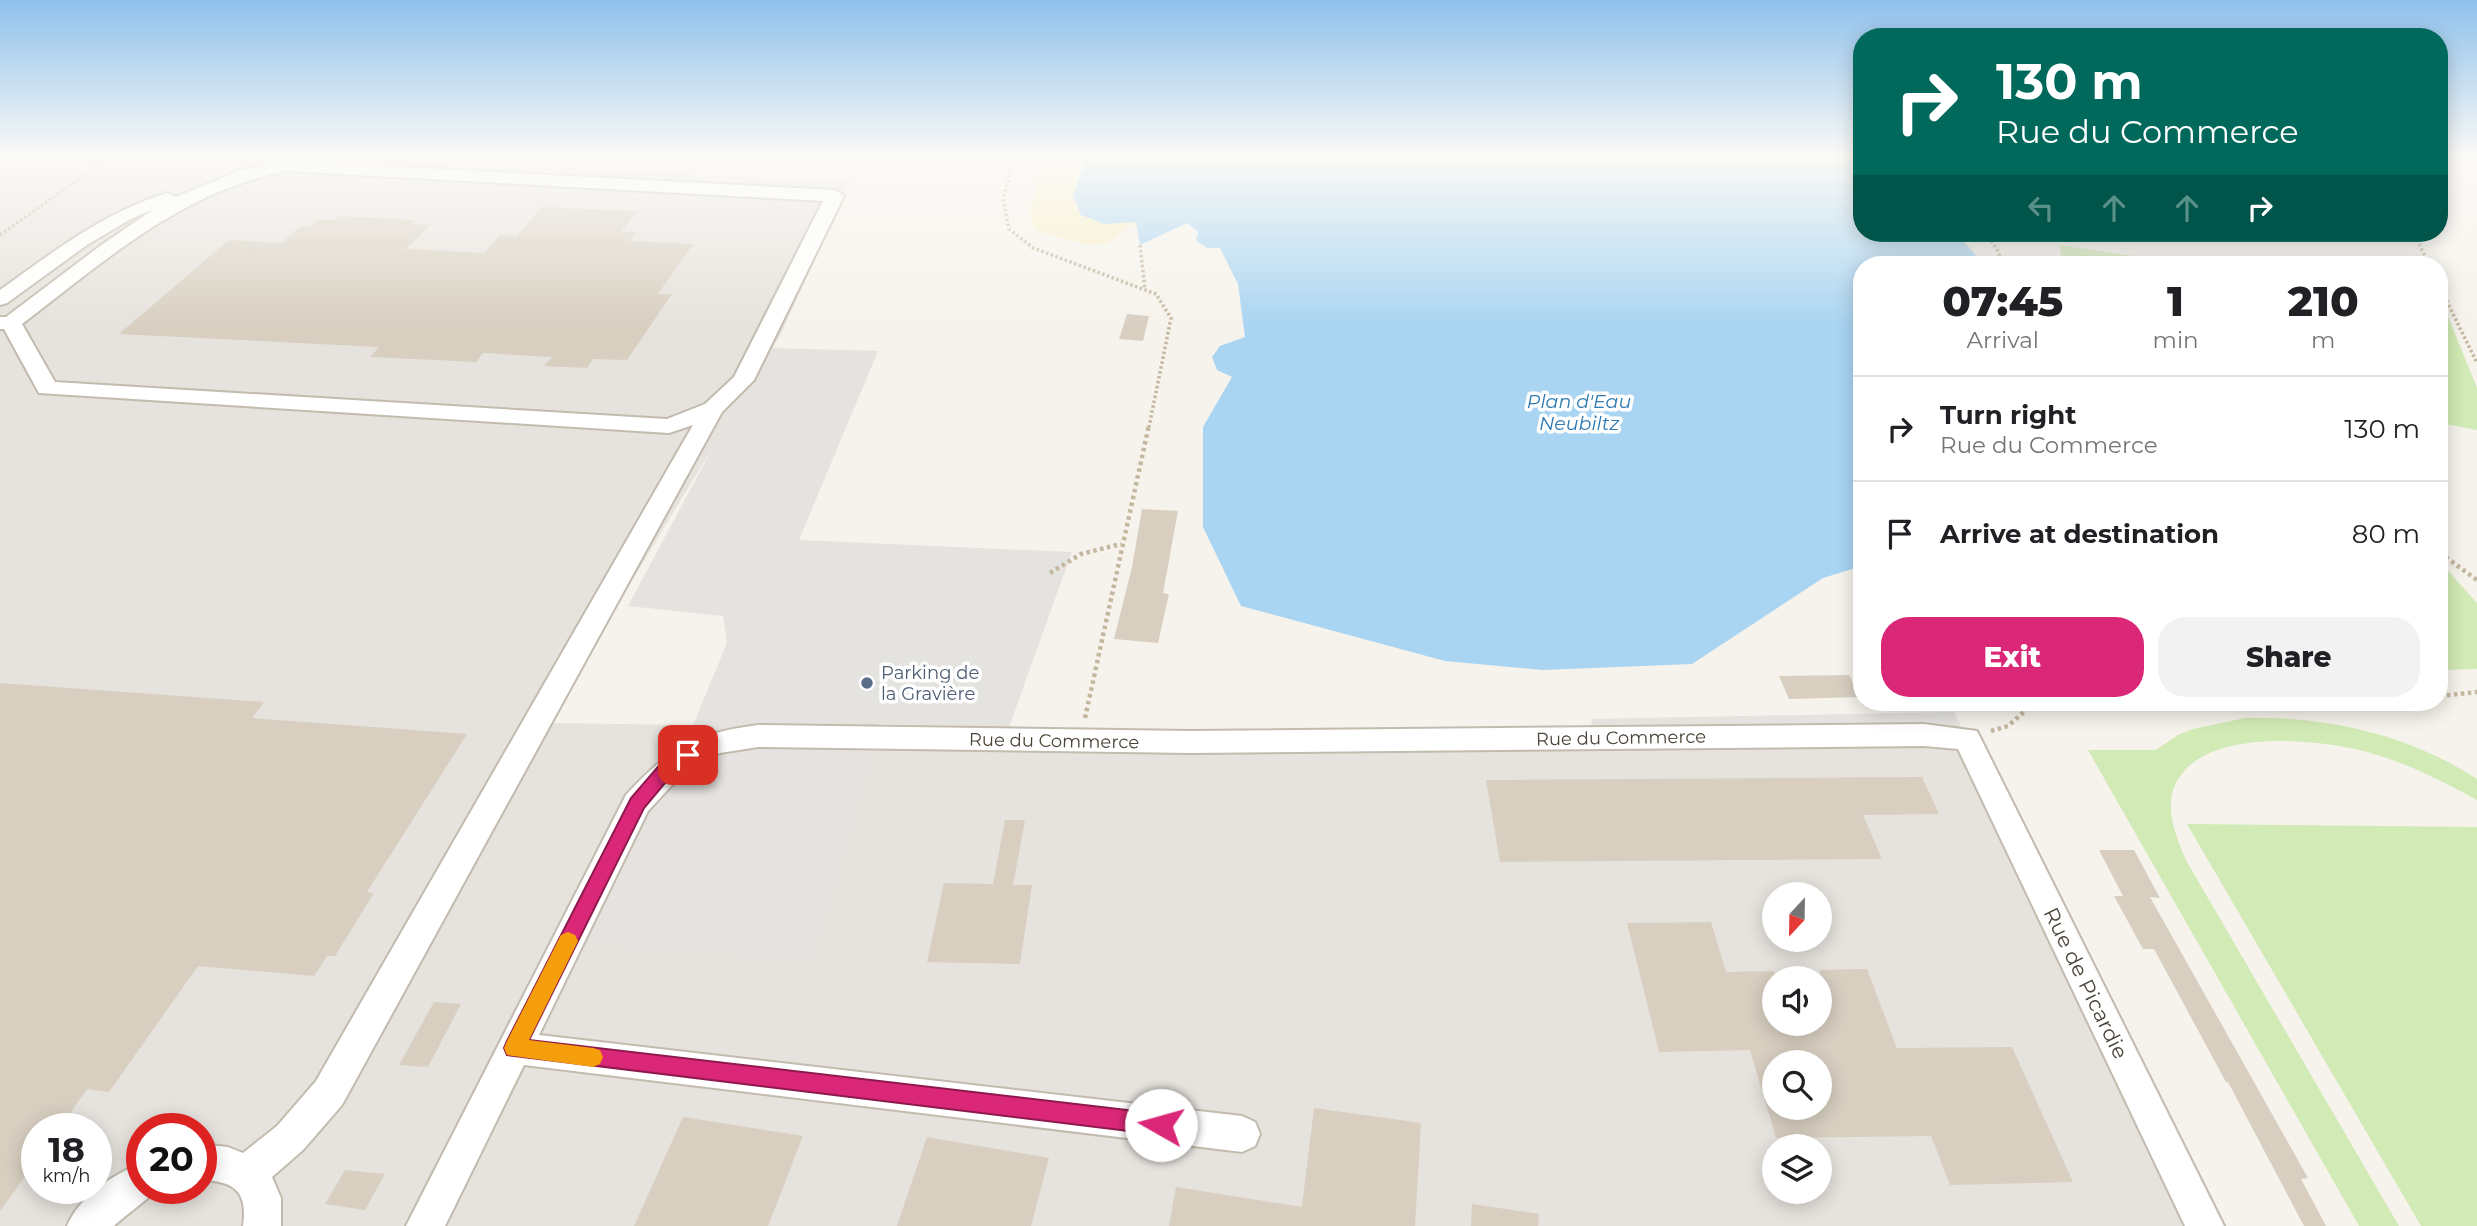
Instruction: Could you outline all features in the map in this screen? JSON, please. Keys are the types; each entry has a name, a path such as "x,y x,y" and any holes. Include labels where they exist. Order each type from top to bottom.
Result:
{"street":[{"path":"0,299 126,213"},
{"path":"158,213 6,323 47,388 669,426 713,409"},
{"path":"248,1173 290,1138 329,1093 713,409 743,380 826,213"},
{"name":"Rue du Commerce","path":"425,1226 638,803 669,766 707,744 758,736 1081,741 1924,735 1967,739"},
{"name":"Rue de Picardie","path":"1967,739 2205,1226"},
{"path":"514,1048 1242,1135"},
{"path":"217,1161 233,1165 248,1173 257,1185 263,1201 262,1226"},
{"path":"86,1226 126,1191"}],"path":[{"path":"0,235 31,213"},
{"path":"1006,213 1009,229 1033,248 1156,294 1171,318 1158,392 1105,611 1081,741"},
{"path":"2419,244 2425,256"},
{"path":"1140,245 1145,290"},
{"path":"2448,303 2477,363"},
{"path":"1051,573 1081,554 1121,544"},
{"path":"2448,559 2477,580"},
{"path":"2448,695 2477,692"},
{"path":"1967,739 2008,726 2024,711"}],"shaded area":[{"path":"0,213 836,213 780,336 546,723 1594,738 1967,739 2205,1226 0,1226"},
{"name":"Parking de la Gravière","path":"772,348 878,351 799,540 1072,552 1009,727 878,724 810,959 568,941 693,725 727,643 723,616 628,606 712,449"},
{"path":"1954,712 1967,739 1594,738 1591,719"}],"green space":[{"path":"2060,245 2132,256 2061,256"},
{"path":"2448,316 2477,388 2477,430 2448,425"},
{"path":"2448,571 2477,603 2477,669 2448,670"},
{"path":"2245,718 2306,720 2365,731 2423,750 2477,779 2477,800 2427,774 2374,754 2326,744 2266,741 2237,745 2210,753 2189,766 2175,785 2172,794 2173,824 2187,862 2399,1226 2359,1226 2088,750 2156,750 2178,735 2193,729"},
{"path":"2187,824 2477,827 2477,1226 2421,1226"}],"sand":[{"path":"1030,213 1098,213 1105,224 1137,221 1107,244 1088,245 1039,232 1033,226"}],"water":[{"name":"Plan d'Eau Neubiltz","path":"1853,213 1853,242 1965,242 1976,256 1853,256 1853,569 1823,578 1692,664 1543,670 1445,661 1241,606 1203,527 1203,427 1232,377 1217,370 1212,357 1220,346 1245,337 1238,284 1220,248 1207,248 1196,240 1198,232 1187,223 1140,245 1136,222 1105,224 1081,215"}],"building":[{"path":"537,213 635,213 621,232 636,232 630,241 693,244 658,294 672,294 627,360 593,359 587,368 544,366 552,357 483,353 476,362 370,357 379,347 119,334 229,240 282,243 299,227 309,227 317,220 334,220 339,216 417,220 413,224 430,225 406,249 484,253 500,235 517,236"},
{"path":"1127,314 1149,316 1143,341 1119,339"},
{"path":"1142,509 1178,511 1163,593 1169,594 1158,643 1114,639 1132,567"},
{"path":"1849,675 1853,683 1853,697 1789,699 1779,676"},
{"path":"0,683 264,702 252,718 467,734 367,892 374,893 335,956 327,956 314,976 198,966 109,1092 87,1089 70,1113 21,1113 21,1182 0,1211"},
{"path":"1922,777 1939,814 1863,815 1882,859 1500,862 1486,780"},
{"path":"1005,820 1025,820 1013,885 1032,885 1020,964 927,962 944,883 993,884"},
{"path":"2099,850 2134,850 2160,898 2150,897 2308,1178 2301,1179 2326,1226 2304,1226 2154,949 2143,949 2114,896 2123,896"},
{"path":"1711,922 1726,972 1762,971 1762,1036 1832,1036 1832,970 1867,969 1897,1048 2012,1047 2073,1182 1950,1185 1931,1136 1832,1137 1832,1134 1775,1134 1771,1120 1832,1120 1832,1050 1762,1050 1762,1091 1750,1050 1659,1052 1627,923"},
{"path":"434,1002 461,1004 428,1067 399,1065"},
{"path":"1314,1108 1421,1123 1415,1226 1169,1226 1176,1187 1302,1207"},
{"path":"683,1117 803,1136 768,1226 634,1226"},
{"path":"927,1137 1049,1158 1031,1226 897,1226"},
{"path":"345,1170 385,1174 365,1210 325,1204"},
{"path":"1472,1204 1539,1214 1538,1226 1471,1226"}],"slow traffic":[{"path":"568,941 514,1048 593,1057"}],"place":[{"name":"Parking de la Gravière","path":"867,683"}],"route":[{"path":"688,755 669,766 638,803 514,1048 1161,1125"}]}
